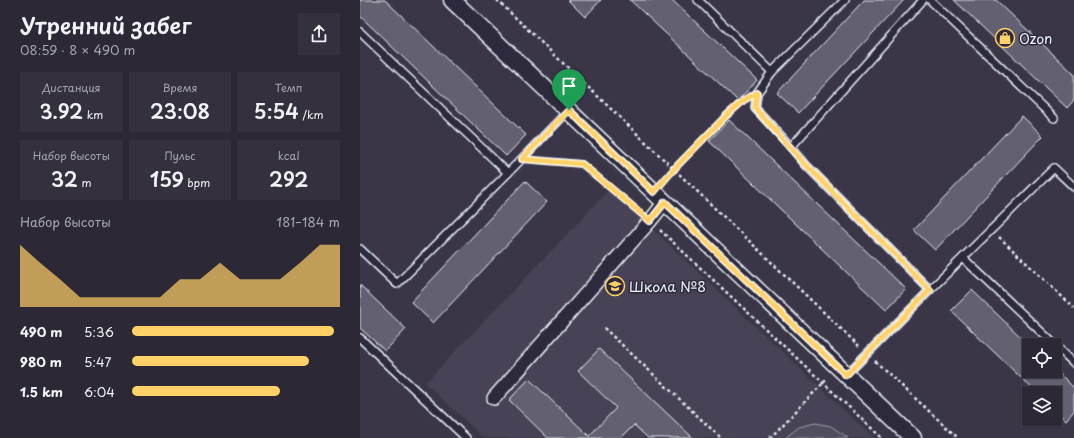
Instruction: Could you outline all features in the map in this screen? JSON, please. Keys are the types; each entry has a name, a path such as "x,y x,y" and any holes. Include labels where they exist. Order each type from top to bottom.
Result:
{"street":[{"path":"452,0 913,438"},
{"path":"494,398 650,221 659,197"}],"lane":[{"path":"698,0 772,72"},
{"path":"845,0 772,72 757,93 755,108 806,165 930,290"},
{"path":"791,147 923,0"},
{"path":"930,0 1054,118"},
{"path":"360,32 508,173"},
{"path":"360,249 397,284 569,110"},
{"path":"846,375 1054,168 1074,187"},
{"path":"963,258 1048,338"},
{"path":"360,338 466,438"},
{"path":"1062,352 1074,363"}],"path":[{"path":"497,0 867,354 958,438"},
{"path":"659,197 674,169 726,116 744,100 757,93"},
{"path":"522,159 582,164 650,221 824,382 882,438"},
{"path":"991,230 1074,308"},
{"path":"604,328 721,438"},
{"path":"770,438 829,377"}],"shaded area":[{"name":"Школа №8","path":"610,189 874,438 484,438 425,383"},
{"path":"815,423 831,426 848,438 785,438 799,427"}],"building":[{"path":"360,0 385,0 526,135 506,156 360,16"},
{"path":"568,0 601,0 585,17"},
{"path":"630,0 672,0 757,80 738,101"},
{"path":"864,0 904,0 798,113 777,93"},
{"path":"954,0 996,0 1074,74 1074,100 1067,108"},
{"path":"1022,116 1043,136 935,250 914,230"},
{"path":"729,120 906,289 886,310 709,141"},
{"path":"525,181 547,202 433,323 411,302"},
{"path":"360,285 406,329 385,351 360,328"},
{"path":"972,290 1022,338 1022,378 1062,378 1062,376 1074,388 1074,411 1066,420 1062,416 1062,386 1030,386 951,311"},
{"path":"599,349 693,438 648,438 634,425 621,438 548,438 509,400 529,379 589,436 616,408 578,371"}],"place":[{"name":"Ozon","path":"1005,38"},
{"name":"Школа №8","path":"615,286"}],"route":[{"path":"757,93 755,108 806,165 930,290 846,375 665,202 650,221 582,164 522,159 569,110 654,192 674,169 726,116 744,100 757,93"}]}
